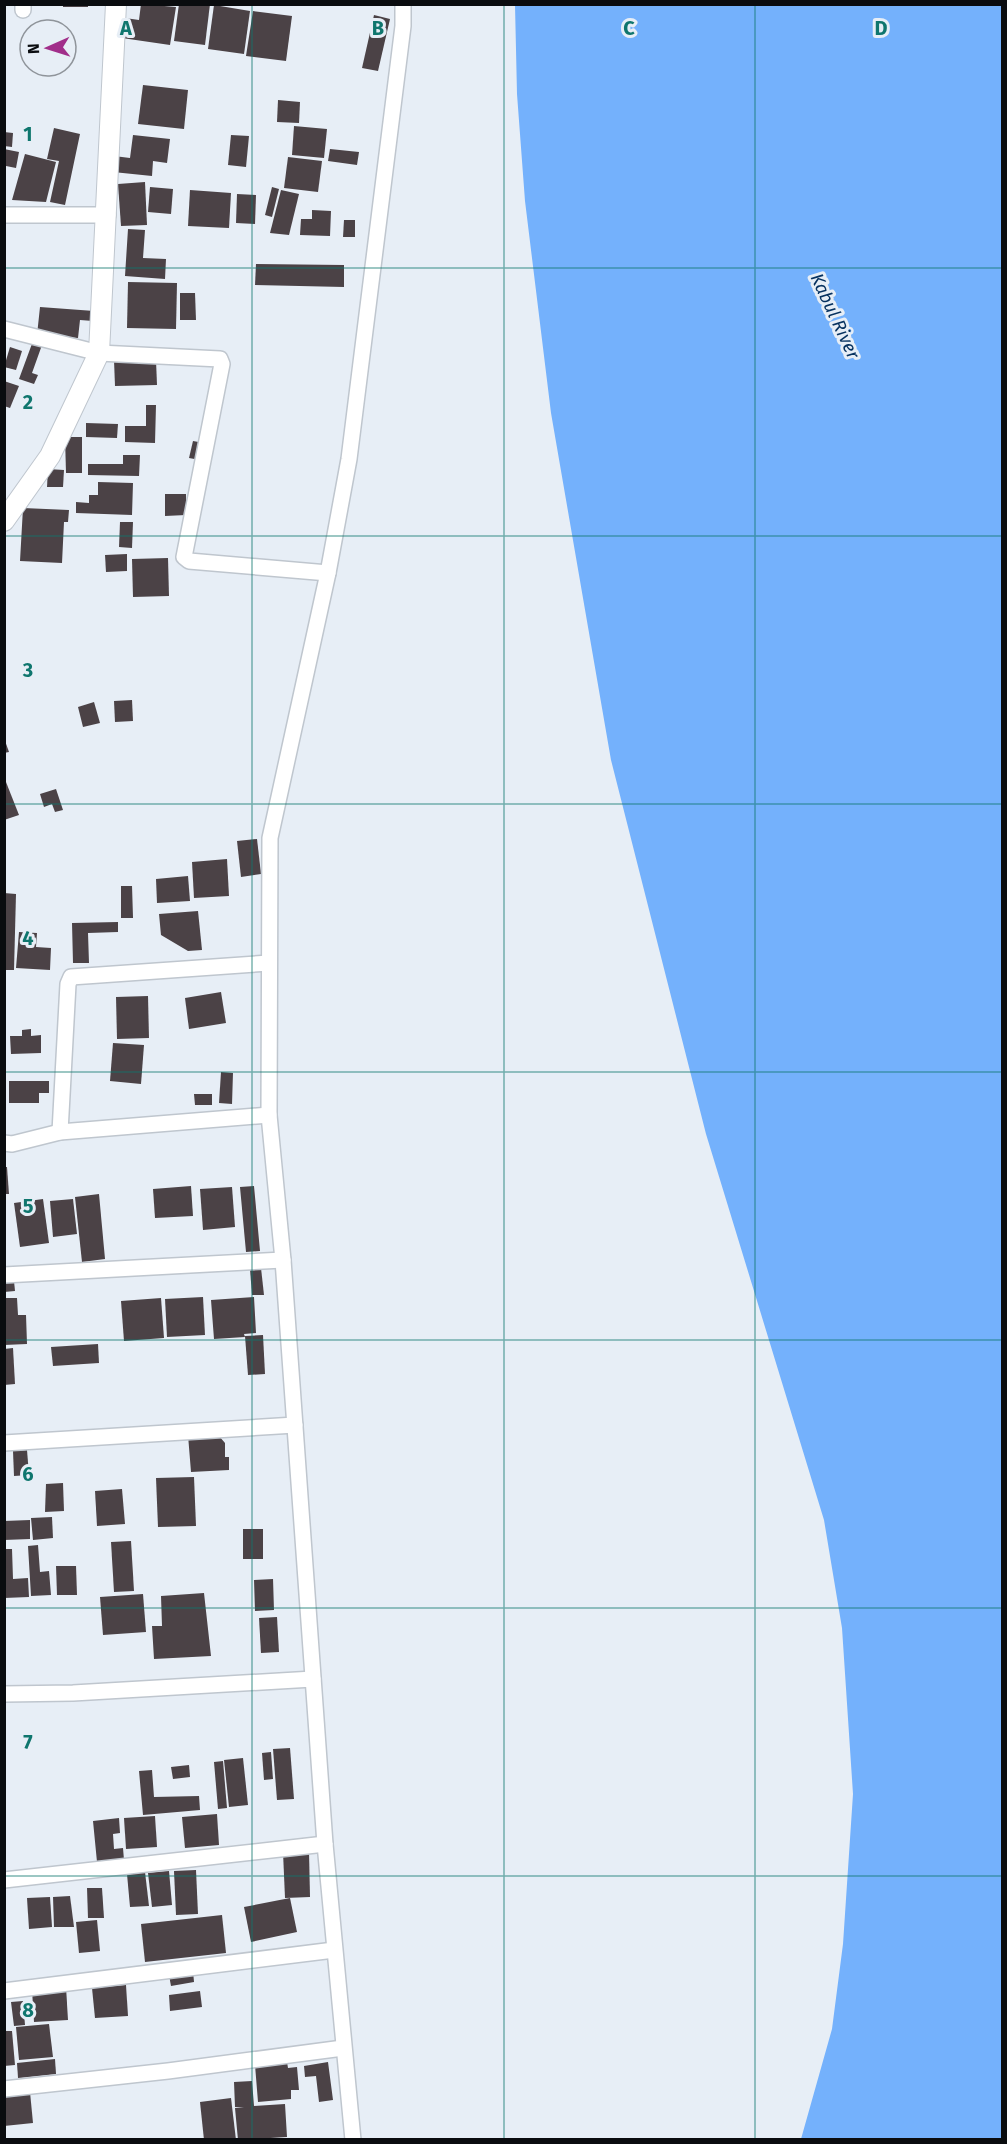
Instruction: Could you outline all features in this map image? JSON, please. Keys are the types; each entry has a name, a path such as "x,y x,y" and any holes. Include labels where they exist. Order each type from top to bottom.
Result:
{"street":[{"path":"4,521 50,456 99,353 108,215 116,4"},
{"path":"353,2139 325,1845 283,1260 269,1115 270,838 328,573 349,459 403,26 403,4"},
{"path":"4,215 108,215"},
{"path":"4,329 99,353 220,358 222,364 184,557 189,561 328,573"},
{"path":"60,1132 68,984 71,977 269,963"},
{"path":"4,1143 12,1144 60,1132 269,1115"},
{"path":"4,1275 283,1260"},
{"path":"4,1443 295,1425"},
{"path":"4,1694 73,1693 313,1679"},
{"path":"4,1880 325,1845"},
{"path":"4,1991 334,1950"},
{"path":"4,2089 168,2072 343,2048"}],"water":[{"name":"Kabul River","path":"515,5 1002,5 1002,2139 801,2139 832,2029 843,1944 853,1794 842,1628 824,1520 706,1134 611,760 551,413 525,201 517,94"}],"building":[{"path":"63,4 88,4 88,7 63,7"},
{"path":"141,4 176,7 170,45 122,38 125,18 139,20"},
{"path":"179,4 210,4 205,45 174,41"},
{"path":"214,5 250,11 244,54 208,49"},
{"path":"253,11 292,16 286,61 246,56"},
{"path":"374,15 390,19 378,71 362,68"},
{"path":"143,85 188,90 184,129 138,124"},
{"path":"278,100 300,102 299,123 277,122"},
{"path":"294,126 327,129 324,158 292,155"},
{"path":"54,128 80,134 65,205 50,202 59,161 47,159"},
{"path":"4,132 13,133 12,147 4,146"},
{"path":"133,135 170,139 167,163 153,161 152,176 113,172 114,156 130,158"},
{"path":"231,135 249,136 246,167 228,165"},
{"path":"4,149 19,152 16,168 6,166 4,170"},
{"path":"330,149 359,152 357,165 328,161"},
{"path":"25,154 56,162 46,202 12,200"},
{"path":"288,157 322,161 318,192 284,188"},
{"path":"145,182 147,225 121,226 118,184"},
{"path":"150,187 173,189 171,214 148,212"},
{"path":"272,187 279,189 272,217 265,215"},
{"path":"190,190 231,193 229,228 188,226"},
{"path":"281,190 299,194 289,235 270,233"},
{"path":"237,194 256,195 255,224 236,223"},
{"path":"312,210 331,211 330,236 300,235 301,219 312,219"},
{"path":"344,220 355,220 355,237 343,237"},
{"path":"128,229 145,230 143,258 166,259 165,279 125,276"},
{"path":"256,264 344,265 344,287 255,285"},
{"path":"128,282 177,283 176,329 127,328"},
{"path":"180,293 195,293 196,320 180,320"},
{"path":"40,307 94,311 93,321 80,320 78,338 37,335"},
{"path":"33,341 42,345 32,373 38,375 34,384 19,379"},
{"path":"10,347 22,351 16,370 4,367"},
{"path":"114,360 156,360 157,385 115,386"},
{"path":"4,381 19,386 10,408 4,406"},
{"path":"146,405 156,405 155,443 125,442 125,426 146,426"},
{"path":"86,423 118,424 117,438 86,437"},
{"path":"65,437 82,437 82,473 66,473"},
{"path":"193,441 204,443 200,460 189,458"},
{"path":"123,455 140,455 139,476 88,475 88,464 123,464"},
{"path":"48,469 64,470 63,487 47,487"},
{"path":"98,482 133,483 132,515 76,513 76,502 89,503 89,495 98,495"},
{"path":"165,494 186,494 186,515 165,516"},
{"path":"23,508 69,510 68,522 64,522 62,563 20,561"},
{"path":"120,522 133,522 132,548 119,547"},
{"path":"127,554 127,571 106,572 105,555"},
{"path":"168,558 169,596 133,597 132,559"},
{"path":"132,700 133,721 115,722 114,701"},
{"path":"94,702 100,723 83,727 78,707"},
{"path":"4,738 9,752 4,753"},
{"path":"4,777 19,815 4,820"},
{"path":"56,789 63,810 55,812 52,804 44,807 40,794"},
{"path":"257,839 261,874 241,877 237,841"},
{"path":"227,859 229,896 194,898 192,862"},
{"path":"188,876 190,901 157,903 156,879"},
{"path":"121,886 132,886 133,918 121,918"},
{"path":"4,893 16,894 14,970 4,970"},
{"path":"198,911 202,950 188,951 161,935 159,914"},
{"path":"118,922 118,932 88,933 89,963 73,963 72,923"},
{"path":"19,932 37,933 36,947 51,948 50,970 16,968"},
{"path":"221,992 226,1023 189,1029 185,998"},
{"path":"148,996 149,1038 117,1039 116,997"},
{"path":"31,1029 31,1036 41,1035 41,1053 11,1054 10,1036 22,1036 22,1030"},
{"path":"113,1043 144,1045 141,1084 110,1081"},
{"path":"221,1072 233,1073 232,1104 219,1103"},
{"path":"9,1081 49,1081 49,1093 39,1093 39,1103 9,1103"},
{"path":"194,1094 212,1094 212,1105 195,1105"},
{"path":"4,1167 7,1167 9,1194 4,1194"},
{"path":"191,1186 193,1216 155,1218 153,1189"},
{"path":"254,1186 260,1251 246,1252 240,1187"},
{"path":"232,1187 235,1227 203,1230 200,1189"},
{"path":"99,1194 105,1259 82,1262 75,1197"},
{"path":"43,1199 49,1243 20,1247 14,1203"},
{"path":"73,1199 77,1234 53,1237 50,1201"},
{"path":"261,1268 264,1295 252,1295 250,1269"},
{"path":"14,1281 15,1291 4,1292 4,1282"},
{"path":"203,1297 205,1335 167,1337 165,1299"},
{"path":"254,1297 256,1333 244,1334 245,1337 214,1339 211,1300"},
{"path":"4,1298 17,1298 18,1315 26,1315 27,1344 4,1345"},
{"path":"161,1298 164,1338 124,1341 121,1301"},
{"path":"263,1335 265,1374 248,1375 245,1336"},
{"path":"98,1344 99,1363 53,1366 51,1347"},
{"path":"13,1348 15,1384 4,1385 4,1349"},
{"path":"188,1435 219,1436 225,1443 225,1457 229,1457 229,1470 191,1472"},
{"path":"27,1450 29,1475 14,1476 13,1451"},
{"path":"194,1477 196,1526 158,1527 156,1478"},
{"path":"63,1483 64,1511 45,1512 46,1484"},
{"path":"122,1489 125,1524 97,1526 95,1491"},
{"path":"52,1517 53,1538 33,1540 31,1518"},
{"path":"30,1520 30,1539 4,1540 4,1521"},
{"path":"243,1529 263,1529 263,1559 243,1559"},
{"path":"131,1541 134,1591 114,1592 111,1542"},
{"path":"38,1545 40,1572 49,1571 51,1595 31,1596 28,1546"},
{"path":"4,1549 12,1549 13,1579 28,1578 29,1597 4,1598"},
{"path":"56,1566 76,1566 77,1595 57,1595"},
{"path":"273,1579 274,1610 255,1611 254,1580"},
{"path":"204,1593 211,1656 154,1659 152,1626 162,1626 161,1596"},
{"path":"143,1594 146,1632 103,1635 100,1597"},
{"path":"277,1617 279,1652 261,1653 259,1618"},
{"path":"290,1748 294,1799 277,1800 273,1749"},
{"path":"271,1752 273,1779 264,1780 262,1753"},
{"path":"243,1758 248,1805 229,1807 224,1760"},
{"path":"223,1761 227,1808 218,1809 214,1762"},
{"path":"189,1765 190,1777 173,1779 171,1767"},
{"path":"152,1770 154,1797 199,1796 200,1810 143,1815 139,1771"},
{"path":"217,1814 219,1845 185,1848 182,1817"},
{"path":"155,1816 157,1847 126,1849 124,1818"},
{"path":"119,1818 120,1833 113,1834 114,1849 123,1848 124,1860 97,1862 93,1821"},
{"path":"309,1851 310,1897 285,1898 283,1852"},
{"path":"196,1870 198,1914 176,1915 174,1871"},
{"path":"169,1871 172,1905 152,1907 148,1873"},
{"path":"145,1872 149,1906 130,1907 127,1874"},
{"path":"87,1888 102,1888 104,1918 88,1918"},
{"path":"70,1896 74,1927 54,1927 53,1897"},
{"path":"50,1897 52,1927 29,1929 27,1898"},
{"path":"290,1898 297,1932 251,1942 244,1907"},
{"path":"222,1915 226,1953 145,1962 141,1924"},
{"path":"97,1920 100,1951 79,1953 76,1922"},
{"path":"193,1971 194,1982 171,1986 169,1975"},
{"path":"126,1985 128,2016 95,2018 92,1988"},
{"path":"66,1987 68,2020 34,2022 32,1990"},
{"path":"200,1991 202,2007 170,2011 169,1995"},
{"path":"23,2001 25,2025 14,2026 11,2002"},
{"path":"49,2024 53,2057 19,2060 16,2027"},
{"path":"4,2031 12,2031 15,2065 4,2066"},
{"path":"55,2059 56,2074 18,2078 17,2063"},
{"path":"287,2062 288,2068 297,2067 299,2090 291,2090 291,2099 258,2102 255,2065"},
{"path":"328,2062 333,2100 319,2102 316,2076 305,2077 304,2066"},
{"path":"252,2081 254,2106 285,2104 287,2137 238,2140 235,2108 244,2107 235,2107 234,2082"},
{"path":"30,2092 33,2123 4,2126 4,2094"},
{"path":"231,2098 236,2140 204,2140 200,2102"}]}
